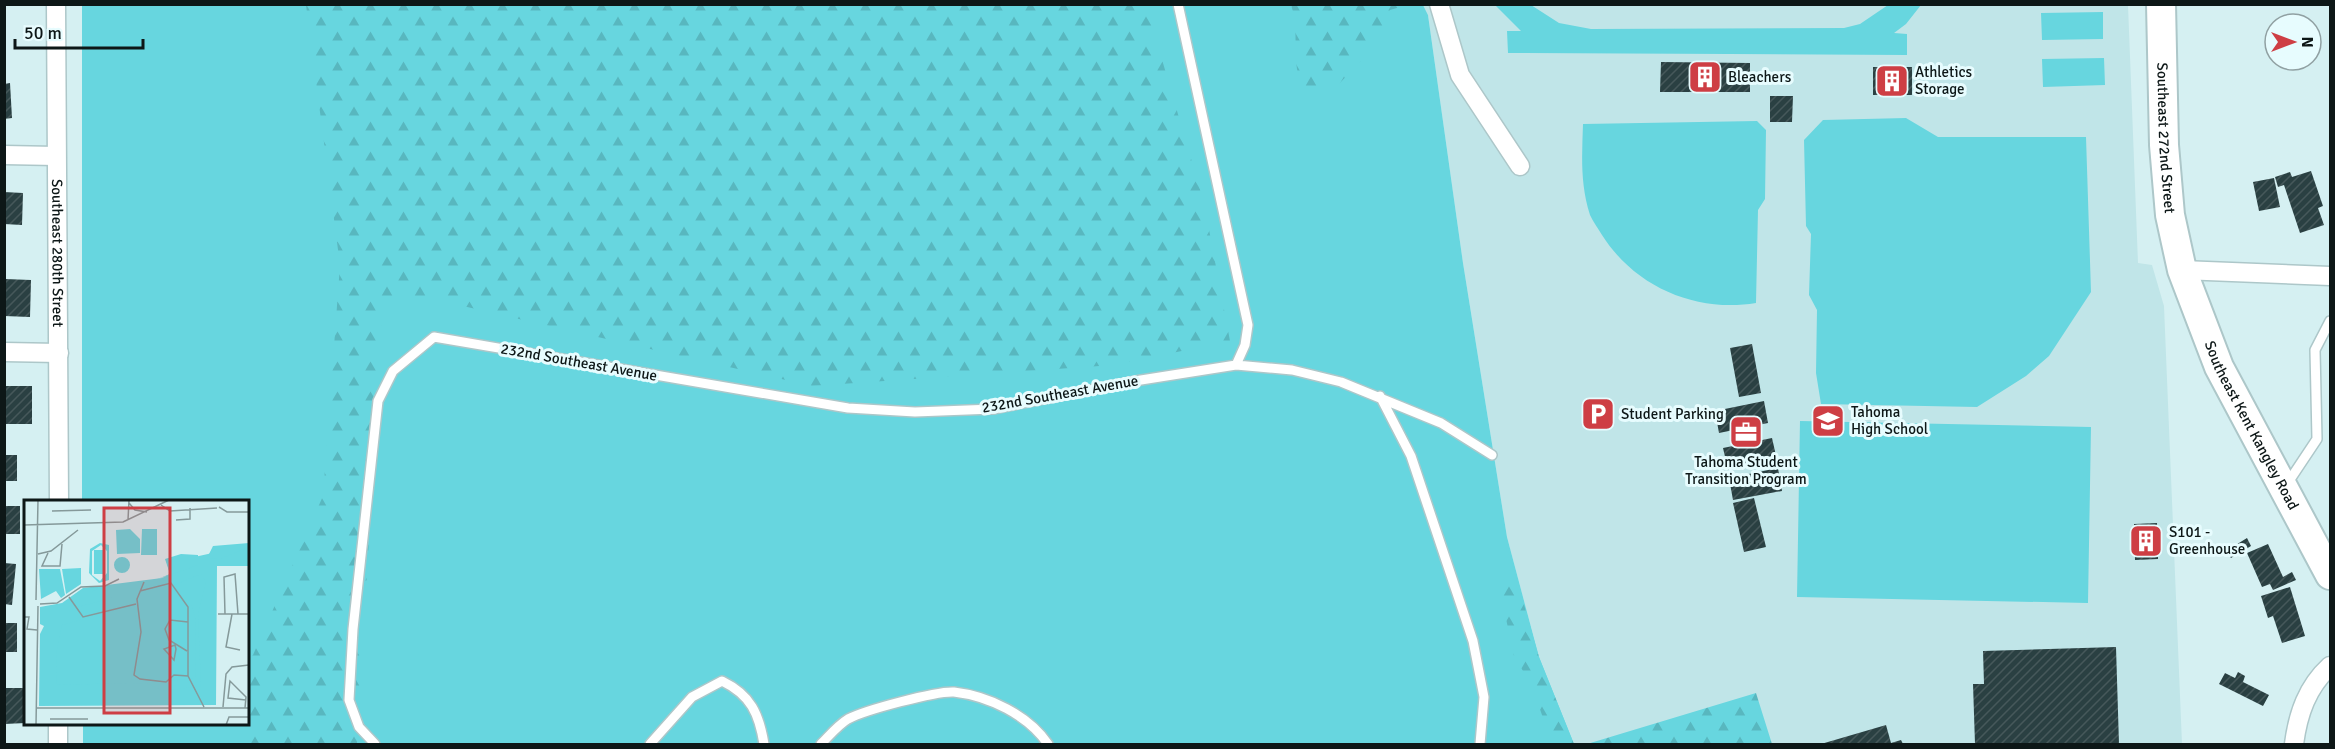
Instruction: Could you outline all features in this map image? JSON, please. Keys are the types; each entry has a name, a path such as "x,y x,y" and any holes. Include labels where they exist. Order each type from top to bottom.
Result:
{"main road":[{"name":"Southeast 272nd Street","path":"2160,4 2164,145 2170,215 2182,270"},
{"name":"Southeast Kent Kangley Road","path":"2182,270 2219,367 2331,575"}],"street":[{"name":"Southeast 280th Street","path":"56,4 59,500"},
{"path":"1439,4 1460,75 1520,166"},
{"path":"4,155 56,156"},
{"path":"2182,270 2331,276"},
{"path":"4,352 59,353"},
{"path":"2294,744 2304,702 2312,685 2331,666"},
{"path":"58,725 58,744"}],"lane":[{"path":"1178,4 1248,325 1245,345 1236,365"},
{"path":"2284,489 2317,439 2315,350 2331,321"},
{"name":"232nd Southeast Avenue","path":"375,744 359,728 349,700 352,629 378,401 393,371 434,337 848,408 915,412 993,409 1141,380 1236,365 1292,370 1341,382 1380,396 1441,423 1492,455"},
{"path":"1380,396 1412,456 1473,641 1484,698 1480,744"},
{"path":"650,744 692,697 722,681 740,690 760,719 764,744"},
{"path":"821,744 847,720 872,711 953,692 1004,706 1040,733 1047,744"}],"shaded area":[{"name":"Tahoma High School","path":"1423,5 2128,5 2138,263 2152,265 2164,306 2182,744 1574,744 1539,657 1507,537 1463,263 1428,15"}],"green space":[{"path":"1576,4 1855,4 1855,6 1576,6"},
{"path":"82,5 1423,5 1428,15 1463,263 1507,537 1539,657 1574,744 83,744 83,725 249,725 249,500 82,500"},
{"path":"306,5 1146,5 1204,203 1230,341 1114,365 812,386 419,296 383,300 357,744 250,744 249,659 253,655 323,496 340,265"},
{"path":"1291,5 1407,5 1390,10 1379,42 1337,86 1315,92 1304,89 1300,79"},
{"path":"1495,5 1531,5 1559,23 1591,29 1844,28 1860,24 1888,5 1921,5 1906,24 1894,33 1907,34 1907,55 1508,53 1507,31 1521,31"},
{"path":"2103,12 2103,39 2042,40 2041,13"},
{"path":"2104,58 2105,85 2043,87 2042,59"},
{"path":"1906,118 1938,137 2086,137 2091,292 2049,356 2026,376 1977,407 1821,404 1816,373 1817,310 1809,295 1811,234 1806,226 1804,140 1823,120"},
{"path":"1757,121 1766,130 1765,199 1758,210 1756,303 1711,304 1690,300 1649,282 1616,253 1590,215 1583,181 1583,124"},
{"path":"1800,421 2091,427 2088,603 1797,597"},
{"path":"1507,579 1517,580 1539,657 1574,744 1552,744 1532,686 1514,656 1502,600 1502,589"},
{"path":"1756,693 1772,744 1587,744"}],"building":[{"name":"Bleachers","path":"1661,62 1750,63 1750,92 1660,92"},
{"name":"Athletics Storage","path":"1873,67 1912,67 1912,95 1873,95"},
{"path":"10,83 12,118 4,119 4,84"},
{"path":"1770,96 1793,96 1792,122 1770,122"},
{"path":"2311,171 2323,206 2318,208 2324,225 2300,233 2284,185 2278,187 2275,177 2290,172 2292,177"},
{"path":"2274,178 2280,207 2259,211 2253,182"},
{"path":"4,192 23,193 22,225 4,224"},
{"path":"5,279 31,280 30,317 4,316"},
{"path":"1752,344 1761,393 1739,397 1730,348"},
{"path":"4,386 32,386 32,424 5,424"},
{"path":"1764,401 1768,423 1719,433 1715,411"},
{"path":"1772,438 1777,460 1728,470 1723,448"},
{"path":"4,455 17,455 17,481 4,481"},
{"path":"1778,468 1782,491 1733,500 1729,478"},
{"path":"1754,498 1766,547 1744,552 1733,503"},
{"path":"4,506 20,506 20,534 4,534"},
{"name":"S101 - Greenhouse","path":"2157,523 2158,559 2135,560 2134,524"},
{"path":"2247,538 2251,546 2231,558 2226,551"},
{"path":"2268,544 2283,577 2292,572 2296,580 2273,590 2270,584 2262,587 2247,553"},
{"path":"4,563 16,564 12,605 4,604"},
{"path":"2290,587 2305,636 2282,643 2273,616 2268,618 2261,596"},
{"path":"4,623 17,623 17,652 4,652"},
{"path":"2116,647 2119,744 1975,744 1973,684 1984,684 1983,651"},
{"path":"2238,672 2245,676 2243,682 2269,695 2263,706 2219,684 2225,673 2235,678"},
{"path":"6,688 24,688 24,723 4,724"},
{"path":"1886,725 1891,743 1901,740 1903,744 1821,744"}],"place":[{"name":"Bleachers","path":"1705,77"},
{"name":"Athletics Storage","path":"1892,81"},
{"name":"Student Parking","path":"1598,414"},
{"name":"Tahoma High School","path":"1828,421"},
{"name":"Tahoma Student Transition Program","path":"1746,432"},
{"name":"S101 - Greenhouse","path":"2146,541"}]}
